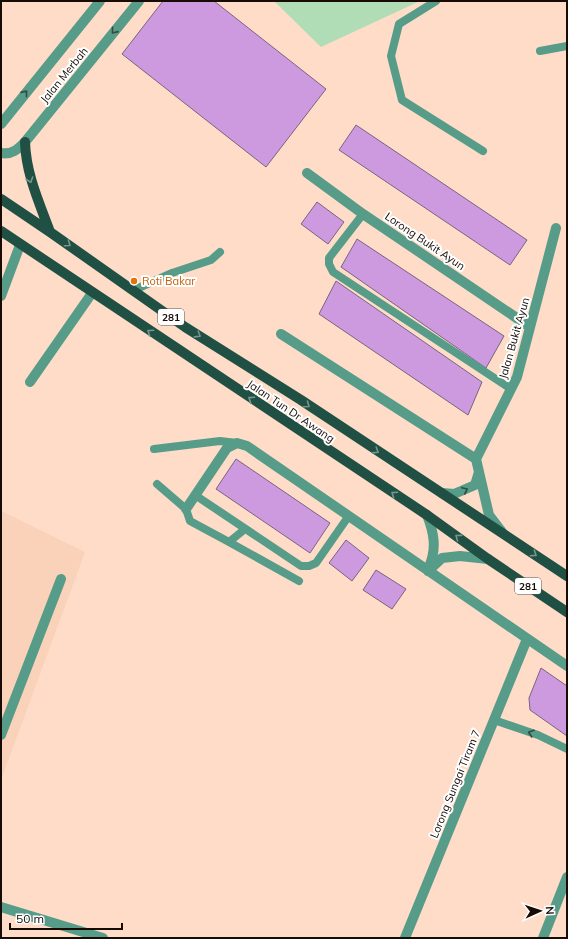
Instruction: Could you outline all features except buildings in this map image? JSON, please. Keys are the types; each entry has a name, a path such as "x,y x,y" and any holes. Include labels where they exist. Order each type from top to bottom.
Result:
{"main road":[{"path":"25,142 25,158 29,177 50,232"},
{"name":"Jalan Tun Dr Awang","path":"1,199 134,290 185,327 502,532 567,576"},
{"name":"Jalan Tun Dr Awang","path":"1,231 92,293 427,514 488,559 567,612"}],"street":[{"name":"Jalan Merbah","path":"1,124 100,1"},
{"name":"Jalan Merbah","path":"1,153 7,154 16,151 25,142 139,1"},
{"name":"Lorong Bukit Ayun","path":"307,172 362,214 530,327"},
{"name":"Jalan Bukit Ayun","path":"476,459 517,377 556,228"},
{"path":"1,296 20,245"},
{"path":"30,382 92,293"},
{"path":"281,334 476,459 484,489 485,502 490,516 502,532"},
{"path":"186,509 227,448 237,443 248,446 348,517 567,666"},
{"path":"442,493 454,494 475,485 479,472"},
{"path":"427,514 434,534 434,555 428,571"},
{"path":"428,571 442,558 460,556 488,559"},
{"path":"1,735 61,579"},
{"name":"Lorong Sungai Tiram 7","path":"405,938 527,639"},
{"path":"543,938 567,877"},
{"path":"1,907 103,938"}],"lane":[{"path":"436,1 399,24 391,56 402,100 483,151"},
{"path":"540,51 567,46"},
{"path":"362,214 329,258 329,264 333,272 511,389"},
{"path":"134,290 172,273 211,260 220,252"},
{"path":"154,449 220,441 237,443"},
{"path":"157,484 186,509 190,522 300,581"},
{"path":"195,495 301,566 309,566 316,563 348,517"},
{"path":"229,542 245,529"},
{"path":"494,720 538,735 567,749"}],"shaded area":[{"path":"1,511 85,552 1,780"}],"green space":[{"path":"274,1 420,1 321,47"}],"place":[{"name":"Roti Bakar","path":"134,281"}]}
